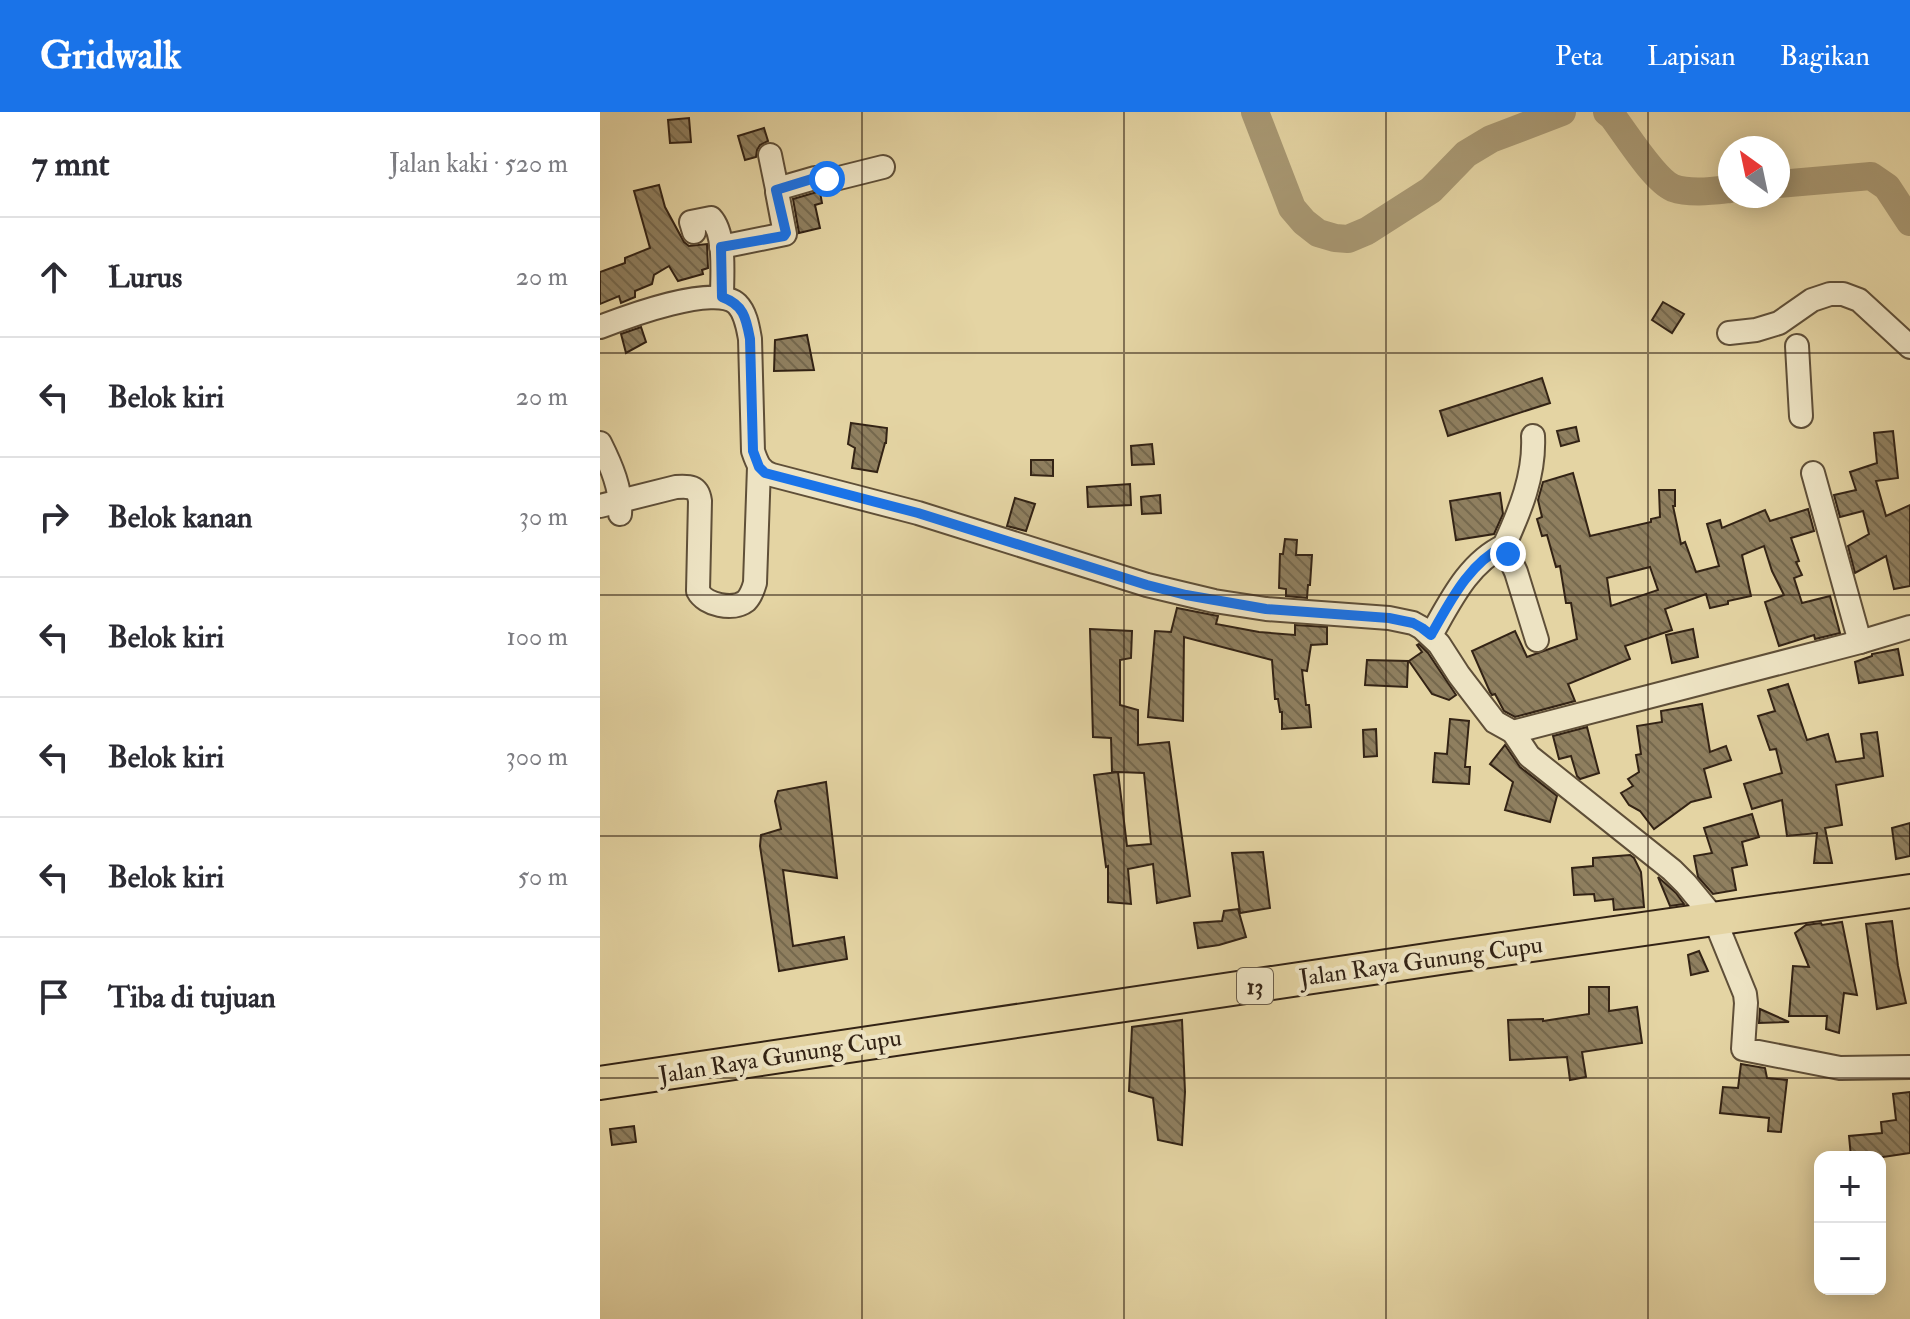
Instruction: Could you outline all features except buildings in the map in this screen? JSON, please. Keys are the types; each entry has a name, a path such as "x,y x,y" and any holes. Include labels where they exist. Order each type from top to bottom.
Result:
{"highway":[{"name":"Jalan Raya Gunung Cupu","path":"600,1083 1910,891"}],"street":[{"path":"721,247 784,236 786,233 770,155"},
{"path":"777,189 883,167"},
{"path":"694,232 691,222 711,218 718,227 722,297"},
{"path":"1729,333 1779,323 1812,300 1830,294 1843,294 1859,300 1910,347"},
{"path":"600,327 680,301 722,297 739,306 750,339 753,451 759,467 755,583 748,598 736,606 726,606 708,601 698,591 698,492 684,486 676,487 612,508 615,480 600,443"},
{"path":"1797,346 1801,416"},
{"path":"1431,635 1477,564 1504,546 1527,486 1534,458 1533,436"},
{"path":"759,467 765,473 918,513 1186,595 1266,609 1389,618 1413,623 1431,635 1495,722 1513,732 1529,756 1672,870 1697,896 1714,918 1746,998 1742,1048 1745,1051 1840,1068 1910,1067"},
{"path":"1813,473 1860,642"},
{"path":"1504,546 1516,572 1537,640"},
{"path":"1513,732 1910,627"}],"waterway":[{"path":"1255,112 1292,208 1318,233 1348,239 1367,231 1431,190 1466,154 1491,139 1562,112"},
{"path":"1607,112 1665,183 1687,191 1718,190"},
{"path":"1790,183 1871,176 1887,187 1910,222"}],"route":[{"path":"827,179 815,178 776,190 786,233 784,236 721,247 722,297 739,306 750,339 753,451 765,473 918,513 1186,595 1266,609 1389,618 1413,623 1431,635 1477,564 1504,546 1508,554"}]}
